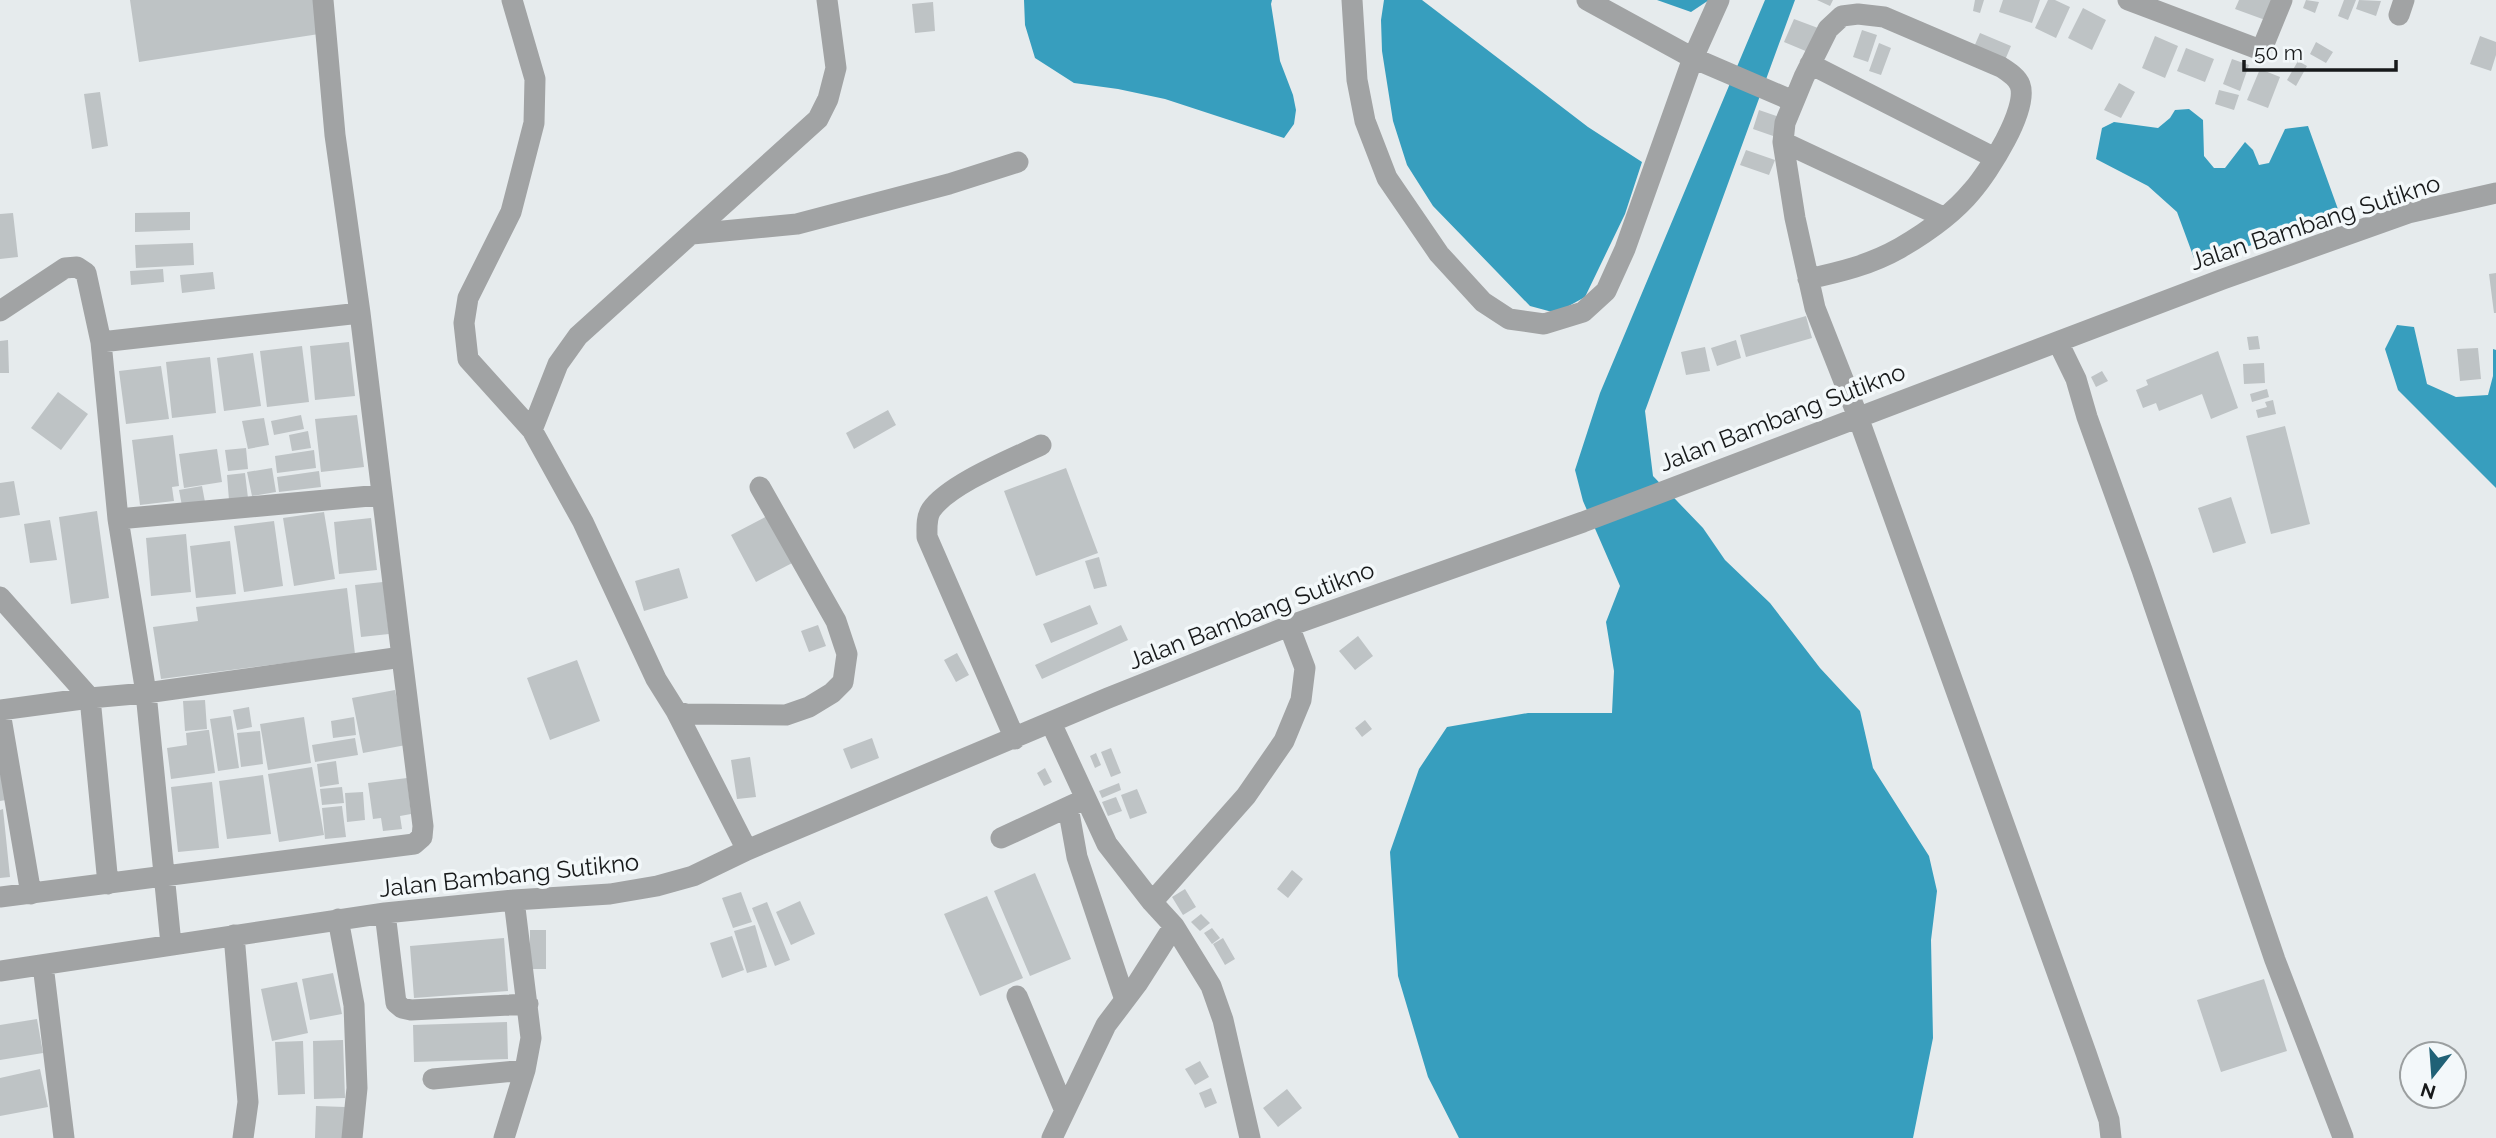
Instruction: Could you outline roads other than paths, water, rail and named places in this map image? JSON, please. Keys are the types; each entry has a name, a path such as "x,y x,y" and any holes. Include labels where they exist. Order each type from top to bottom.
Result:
{"street":[{"path":"0,897 414,844 419,840 423,826 360,313 335,135 323,0"},
{"path":"512,0 535,79 534,123 511,212 468,298 464,323 468,359 533,430 583,522 656,679 676,711 747,850"},
{"path":"533,430 558,364 578,336 818,118 828,99 836,68 827,0"},
{"path":"1352,0 1357,80 1365,121 1387,178 1439,254 1483,302 1509,319 1544,324 1583,312 1606,291 1700,61 1719,0"},
{"path":"1587,0 1700,61 1793,101"},
{"path":"2128,0 2258,49 2264,44 2282,0"},
{"path":"1808,279 1860,267 1901,248 1943,218 1971,192 1995,158 2017,114 2021,96 2020,84 2001,66 1884,17 1858,14 1842,16 1828,29 1810,64 1793,101 1783,142 1808,279 1815,309 1858,417 2105,1109 2111,1138"},
{"path":"1810,64 1995,158"},
{"path":"1783,142 1943,218"},
{"path":"692,234 797,224 949,184 1018,162"},
{"name":"Jalan Bambang Sutikno","path":"0,971 385,913 610,894 657,886 693,876 747,850 1289,626 1583,522 2222,279 2408,213 2496,193"},
{"path":"0,311 65,268 77,267 86,273 101,342 118,519 146,693 171,944"},
{"path":"101,342 360,313"},
{"path":"2058,342 2076,379 2274,960 2343,1137"},
{"path":"1015,738 927,537 927,524 930,512 942,499 965,483 1041,445"},
{"path":"676,711 686,714 786,715 809,707 832,693 843,682 847,654 836,621 760,487"},
{"path":"118,519 381,495"},
{"path":"0,597 90,698 108,884"},
{"path":"1153,902 1246,796 1284,741 1301,700 1305,668 1289,626"},
{"path":"31,894 0,711 402,657"},
{"path":"1051,723 1077,803 1077,857 1125,1000"},
{"path":"1077,803 1174,926 1212,986 1223,1020 1251,1138"},
{"path":"1001,838 1077,803"},
{"path":"504,1138 525,1070 531,1038 514,900"},
{"path":"385,913 396,1003 402,1008 411,1010 528,1004"},
{"path":"338,919 354,1005 357,1088 352,1138"},
{"path":"1052,1138 1106,1025 1174,926"},
{"path":"234,935 248,1102 243,1138"},
{"path":"43,965 64,1138"},
{"path":"1017,996 1065,1111"},
{"path":"433,1079 525,1070"}],"water":[{"path":"1024,0 1272,0 1280,61 1296,110 1294,124 1284,138 1165,99 1074,83 1035,58 1025,25"},
{"path":"1384,0 1422,0 1588,127 1642,162 1625,214 1585,297 1556,313 1530,306 1433,206 1407,165 1393,121 1382,51 1381,20"},
{"path":"1657,0 1709,0 1691,12"},
{"path":"1765,0 1795,0 1645,411 1653,476 1703,528 1725,560 1770,603 1820,668 1860,711 1873,768 1929,856 1937,891 1931,940 1933,1038 1913,1138 1459,1138 1428,1077 1398,976 1390,852 1419,769 1447,727 1528,713 1612,713 1614,671 1606,622 1620,586 1583,501 1575,470 1600,393"},
{"path":"2189,109 2203,120 2204,156 2214,168 2225,168 2245,142 2253,150 2259,165 2269,163 2285,129 2308,126 2339,212 2207,264 2194,258 2177,212 2148,186 2096,159 2102,128 2114,122 2158,128 2175,110"},
{"path":"2397,325 2414,327 2427,384 2456,397 2488,395 2493,376 2493,349 2496,350 2496,488 2398,390 2385,349"}]}
